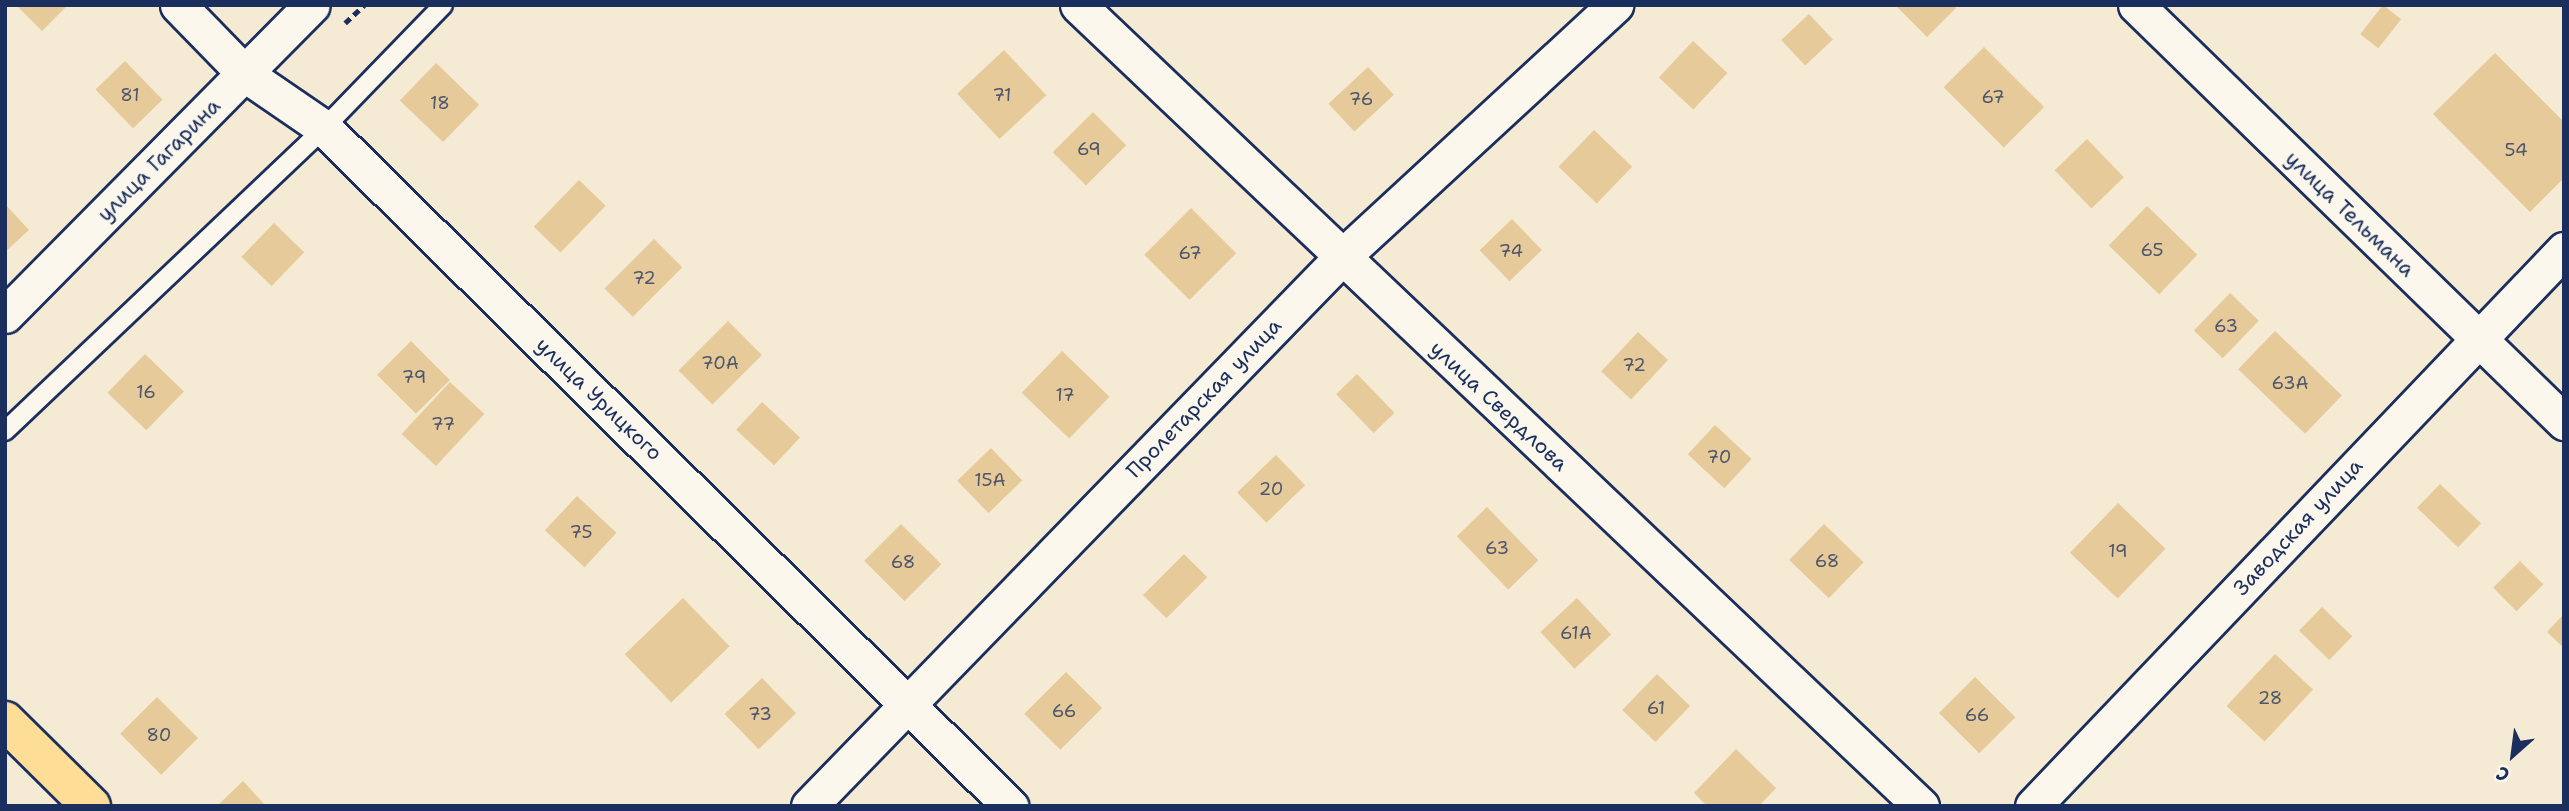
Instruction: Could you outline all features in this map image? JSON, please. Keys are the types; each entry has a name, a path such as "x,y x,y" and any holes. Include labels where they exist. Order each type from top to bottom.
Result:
{"main road":[{"path":"5,721 91,806"}],"street":[{"name":"улица Урицкого","path":"178,5 244,74 324,128 907,701 1010,806"},
{"name":"улица Гагарина","path":"5,314 312,5"},
{"name":"улица Свердлова","path":"1078,5 1921,806"},
{"name":"Пролетарская улица","path":"809,806 907,701 1342,257 1615,5"},
{"name":"улица Тельмана","path":"2136,5 2564,422"},
{"name":"Заводская улица","path":"2034,806 2477,338 2564,250"}],"lane":[{"path":"5,431 324,128 443,5"}],"building":[{"path":"16,5 68,5 42,31"},
{"path":"1895,5 1953,5 1956,8 1927,37"},
{"path":"2383,5 2401,19 2378,48 2360,34"},
{"path":"1809,14 1833,40 1805,66 1781,40"},
{"path":"1693,41 1727,73 1693,110 1659,78"},
{"path":"1984,47 2044,107 2004,147 1944,87"},
{"path":"1004,50 1046,95 999,139 957,94"},
{"path":"2495,53 2564,122 2564,178 2530,212 2433,114"},
{"path":"125,61 163,100 133,128 96,89"},
{"path":"436,63 479,105 443,142 400,100"},
{"path":"1368,67 1394,95 1354,132 1329,104"},
{"path":"1093,112 1126,145 1086,186 1053,152"},
{"path":"1594,130 1632,167 1597,204 1559,167"},
{"path":"2087,139 2124,177 2091,208 2055,170"},
{"path":"579,180 606,206 560,252 534,227"},
{"path":"5,204 29,230 5,252"},
{"path":"2147,206 2197,255 2159,294 2109,246"},
{"path":"1191,208 1236,253 1190,300 1144,255"},
{"path":"1512,219 1542,250 1510,281 1480,250"},
{"path":"274,223 304,252 272,286 241,257"},
{"path":"654,239 682,267 633,317 605,288"},
{"path":"2230,293 2259,321 2223,358 2194,330"},
{"path":"728,321 762,355 712,404 679,370"},
{"path":"2275,331 2342,396 2305,434 2238,369"},
{"path":"1638,332 1668,360 1631,399 1601,371"},
{"path":"411,341 450,380 416,414 377,375"},
{"path":"1062,351 1109,397 1069,439 1022,393"},
{"path":"145,354 184,392 146,430 107,393"},
{"path":"1357,374 1395,413 1374,433 1336,394"},
{"path":"450,382 484,414 436,466 402,434"},
{"path":"762,402 800,437 774,465 736,430"},
{"path":"1715,425 1752,459 1724,488 1688,454"},
{"path":"991,448 1022,480 988,513 957,481"},
{"path":"1276,455 1305,485 1266,523 1237,493"},
{"path":"2440,484 2481,524 2458,547 2417,508"},
{"path":"577,496 616,533 584,567 545,530"},
{"path":"2118,503 2165,549 2118,598 2070,553"},
{"path":"1487,507 1538,560 1508,589 1457,536"},
{"path":"901,524 941,564 905,601 864,561"},
{"path":"1824,524 1864,562 1829,598 1789,560"},
{"path":"1184,554 1207,577 1166,618 1143,595"},
{"path":"2520,561 2543,584 2516,611 2493,588"},
{"path":"683,598 730,646 671,702 625,654"},
{"path":"1577,598 1611,635 1575,669 1540,632"},
{"path":"2322,607 2352,636 2329,660 2299,631"},
{"path":"2564,614 2564,648 2547,632"},
{"path":"2275,654 2313,689 2265,741 2227,706"},
{"path":"1066,672 1102,708 1060,750 1024,714"},
{"path":"1657,674 1690,706 1655,742 1622,710"},
{"path":"1975,677 2015,717 1979,753 1939,713"},
{"path":"762,678 796,713 759,749 725,714"},
{"path":"157,697 198,738 161,775 120,734"},
{"path":"1736,749 1776,788 1759,806 1707,806 1694,793"},
{"path":"243,781 266,806 217,806"}]}
